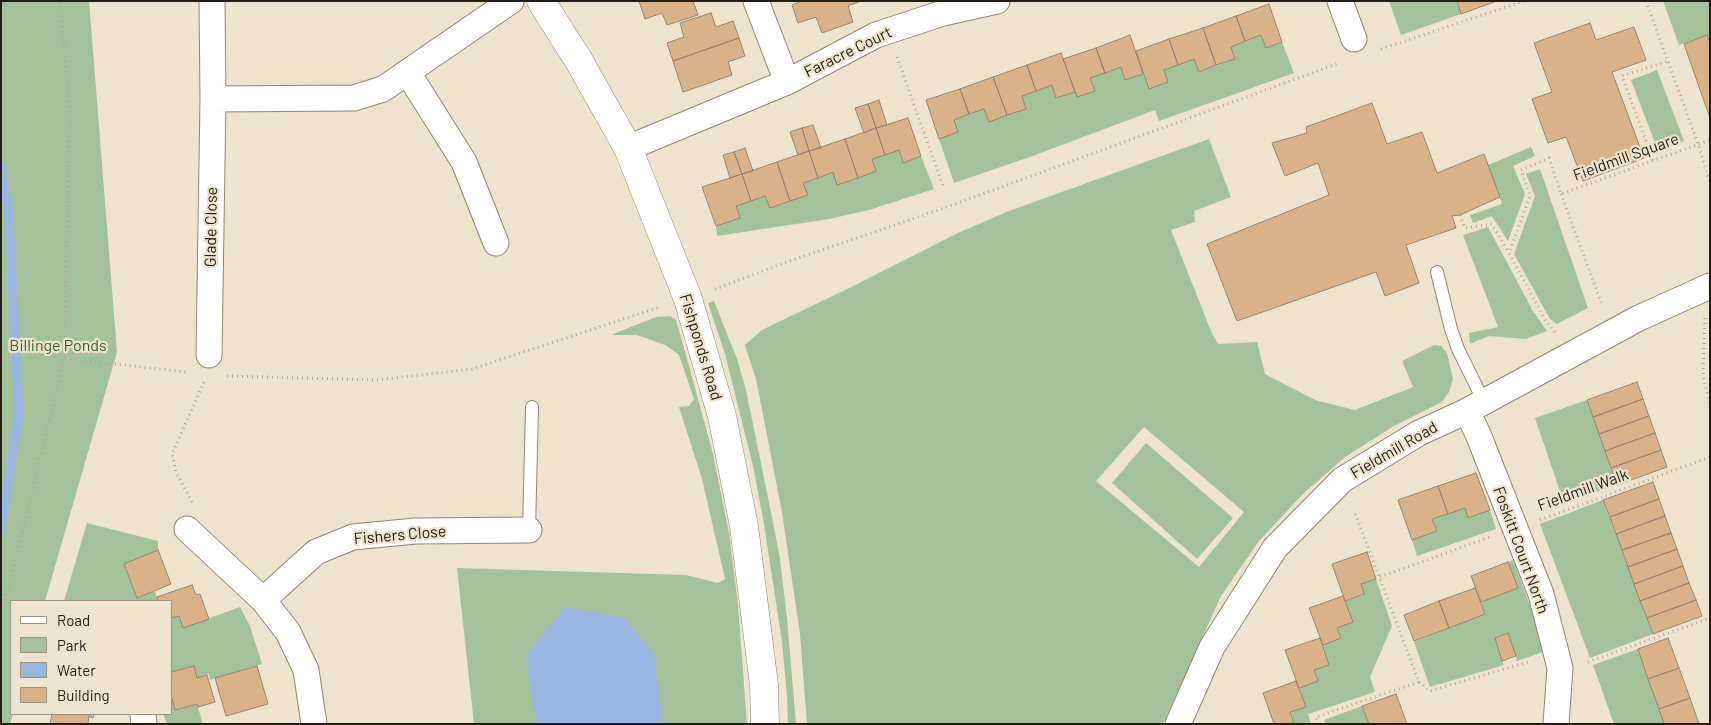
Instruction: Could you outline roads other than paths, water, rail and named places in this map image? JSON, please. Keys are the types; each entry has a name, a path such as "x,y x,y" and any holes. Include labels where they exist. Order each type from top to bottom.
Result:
{"street":[{"name":"Glade Close","path":"208,365 213,100 212,1"},
{"path":"213,100 354,98 383,89 511,1"},
{"name":"Fishponds Road","path":"541,1 579,61 628,148 688,299 722,416 744,526 764,685 764,724"},
{"name":"Faracre Court","path":"756,1 787,82"},
{"name":"Faracre Court","path":"628,148 787,82 887,30 943,12 996,1"},
{"path":"1340,1 1357,50"},
{"path":"408,72 464,162 496,243"},
{"name":"Fieldmill Road","path":"1178,724 1212,647 1276,548 1342,480 1419,433 1475,406 1639,318 1708,287"},
{"name":"Foskitt Court North","path":"1475,406 1478,434 1540,594 1560,668 1556,724"},
{"path":"191,518 263,600 288,632 306,670 314,724"},
{"name":"Fishers Close","path":"263,600 316,552 353,537 416,531 529,530"}],"lane":[{"path":"1437,272 1451,329 1475,406"},
{"path":"529,530 532,407"}],"water":[{"path":"565,607 625,618 654,654 663,724 536,724 526,656"}],"waterway":[{"path":"1,167 9,214 19,414 1,532"}],"park label":[{"name":"Billinge Ponds","path":"58,346"}]}
